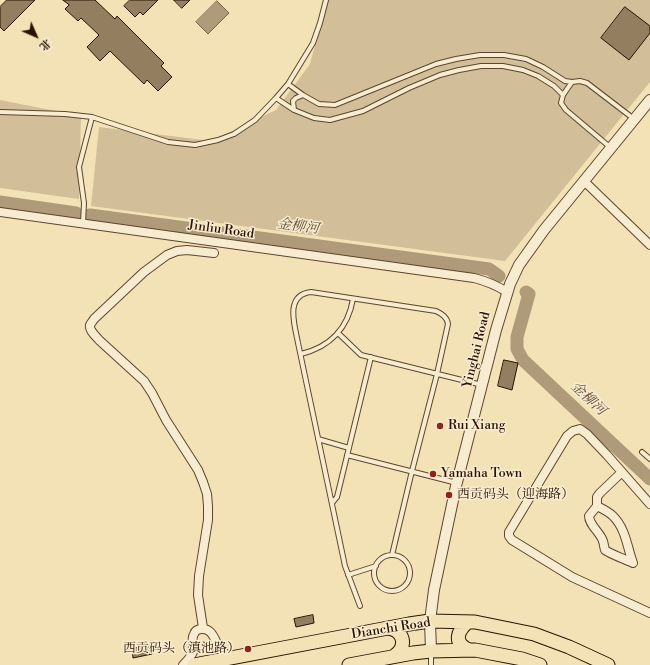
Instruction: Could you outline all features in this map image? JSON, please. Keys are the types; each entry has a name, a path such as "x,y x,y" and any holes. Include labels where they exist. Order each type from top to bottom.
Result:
{"main road":[{"name":"Dianchi Road","path":"194,665 430,621 475,622 534,634 569,647 608,665"},
{"path":"468,622 460,631 459,639 462,646 469,650"},
{"path":"388,628 399,632 402,639 402,647 394,656"},
{"name":"Dianchi Road","path":"349,665 408,653 475,650 522,659 540,665"}],"street":[{"name":"Yinghai Road","path":"431,651 430,621 434,590 457,483 500,316 510,284 519,265 544,230 650,100"},
{"path":"584,181 650,244"},
{"name":"Jinliu Road","path":"0,212 474,278 496,285 507,292"},
{"path":"203,628 198,595 199,576 208,520 207,494 203,482 198,470 166,420 144,381 99,340 90,326 94,319 144,272 167,255 177,251 187,250 214,254"},
{"path":"650,504 587,434 580,430 573,431 567,436 509,532 509,536 512,540 572,577 650,613"},
{"path":"597,506 613,516 621,526 633,563 621,557 617,557 605,550 599,534 589,520 589,516 597,506 597,497 622,472"},
{"path":"184,665 193,652 193,635 198,630 203,628 212,634 222,651 233,658"}],"lane":[{"path":"0,112 65,114 92,117 168,142 194,145 218,140 234,134 255,120 288,84 313,43 326,0"},
{"path":"288,84 319,104 335,105 436,64 480,55 504,55 526,59 543,67 565,81 587,83 635,119"},
{"path":"276,98 294,110 314,118 330,120 363,111 408,88 440,75 481,66 503,66 523,70 538,76 554,86 563,95"},
{"path":"572,82 563,95 561,103 566,110 611,148"},
{"path":"294,110 293,101 303,95"},
{"path":"83,223 84,203 80,167 92,117"},
{"path":"360,606 345,566 300,354 293,309 295,302 305,293 311,292 436,311 442,314 448,324 392,555"},
{"path":"300,354 308,353 321,347 333,338 346,320 353,299"},
{"path":"338,332 361,354 482,385"},
{"path":"332,503 337,497 371,357"},
{"path":"318,439 349,448"},
{"path":"642,452 650,460"},
{"path":"347,455 457,483"},
{"path":"392,555 401,557 407,563 410,571 409,580 404,587 396,590 388,590 380,586 375,579 375,570 381,559 392,555"},
{"path":"348,574 376,566"},
{"path":"430,665 431,651"}],"shaded area":[{"path":"327,0 650,0 650,82 505,261 91,206 99,127 211,141 276,110 310,64"},
{"path":"217,1 229,13 208,34 196,22"},
{"path":"0,100 81,116 79,199 0,188"}],"building":[{"path":"7,0 35,0 4,31 0,27 0,7"},
{"path":"63,0 95,0 115,19 117,16 164,63 161,66 172,77 158,91 147,80 144,84 110,51 100,61 87,47 99,35 81,18 78,21 65,9 69,5"},
{"path":"130,0 158,0 143,15 140,12 135,17 124,6"},
{"path":"174,0 190,0 182,8"},
{"path":"625,7 650,26 650,33 629,60 601,38"},
{"path":"504,360 518,363 512,390 498,386"},
{"path":"313,615 314,623 296,627 294,619"},
{"path":"151,645 152,654 133,658 132,649"}],"waterway":[{"name":"金柳河","path":"0,202 76,213"},
{"name":"金柳河","path":"90,215 489,269 499,276"},
{"name":"金柳河","path":"526,292 529,294 517,337 517,349 523,360 650,479"}],"place":[{"name":"Rui Xiang","path":"440,426"},
{"name":"Yamaha Town","path":"433,474"},
{"name":"西贡码头（迎海路）","path":"449,495"},
{"name":"西贡码头（滇池路）","path":"248,649"}]}
